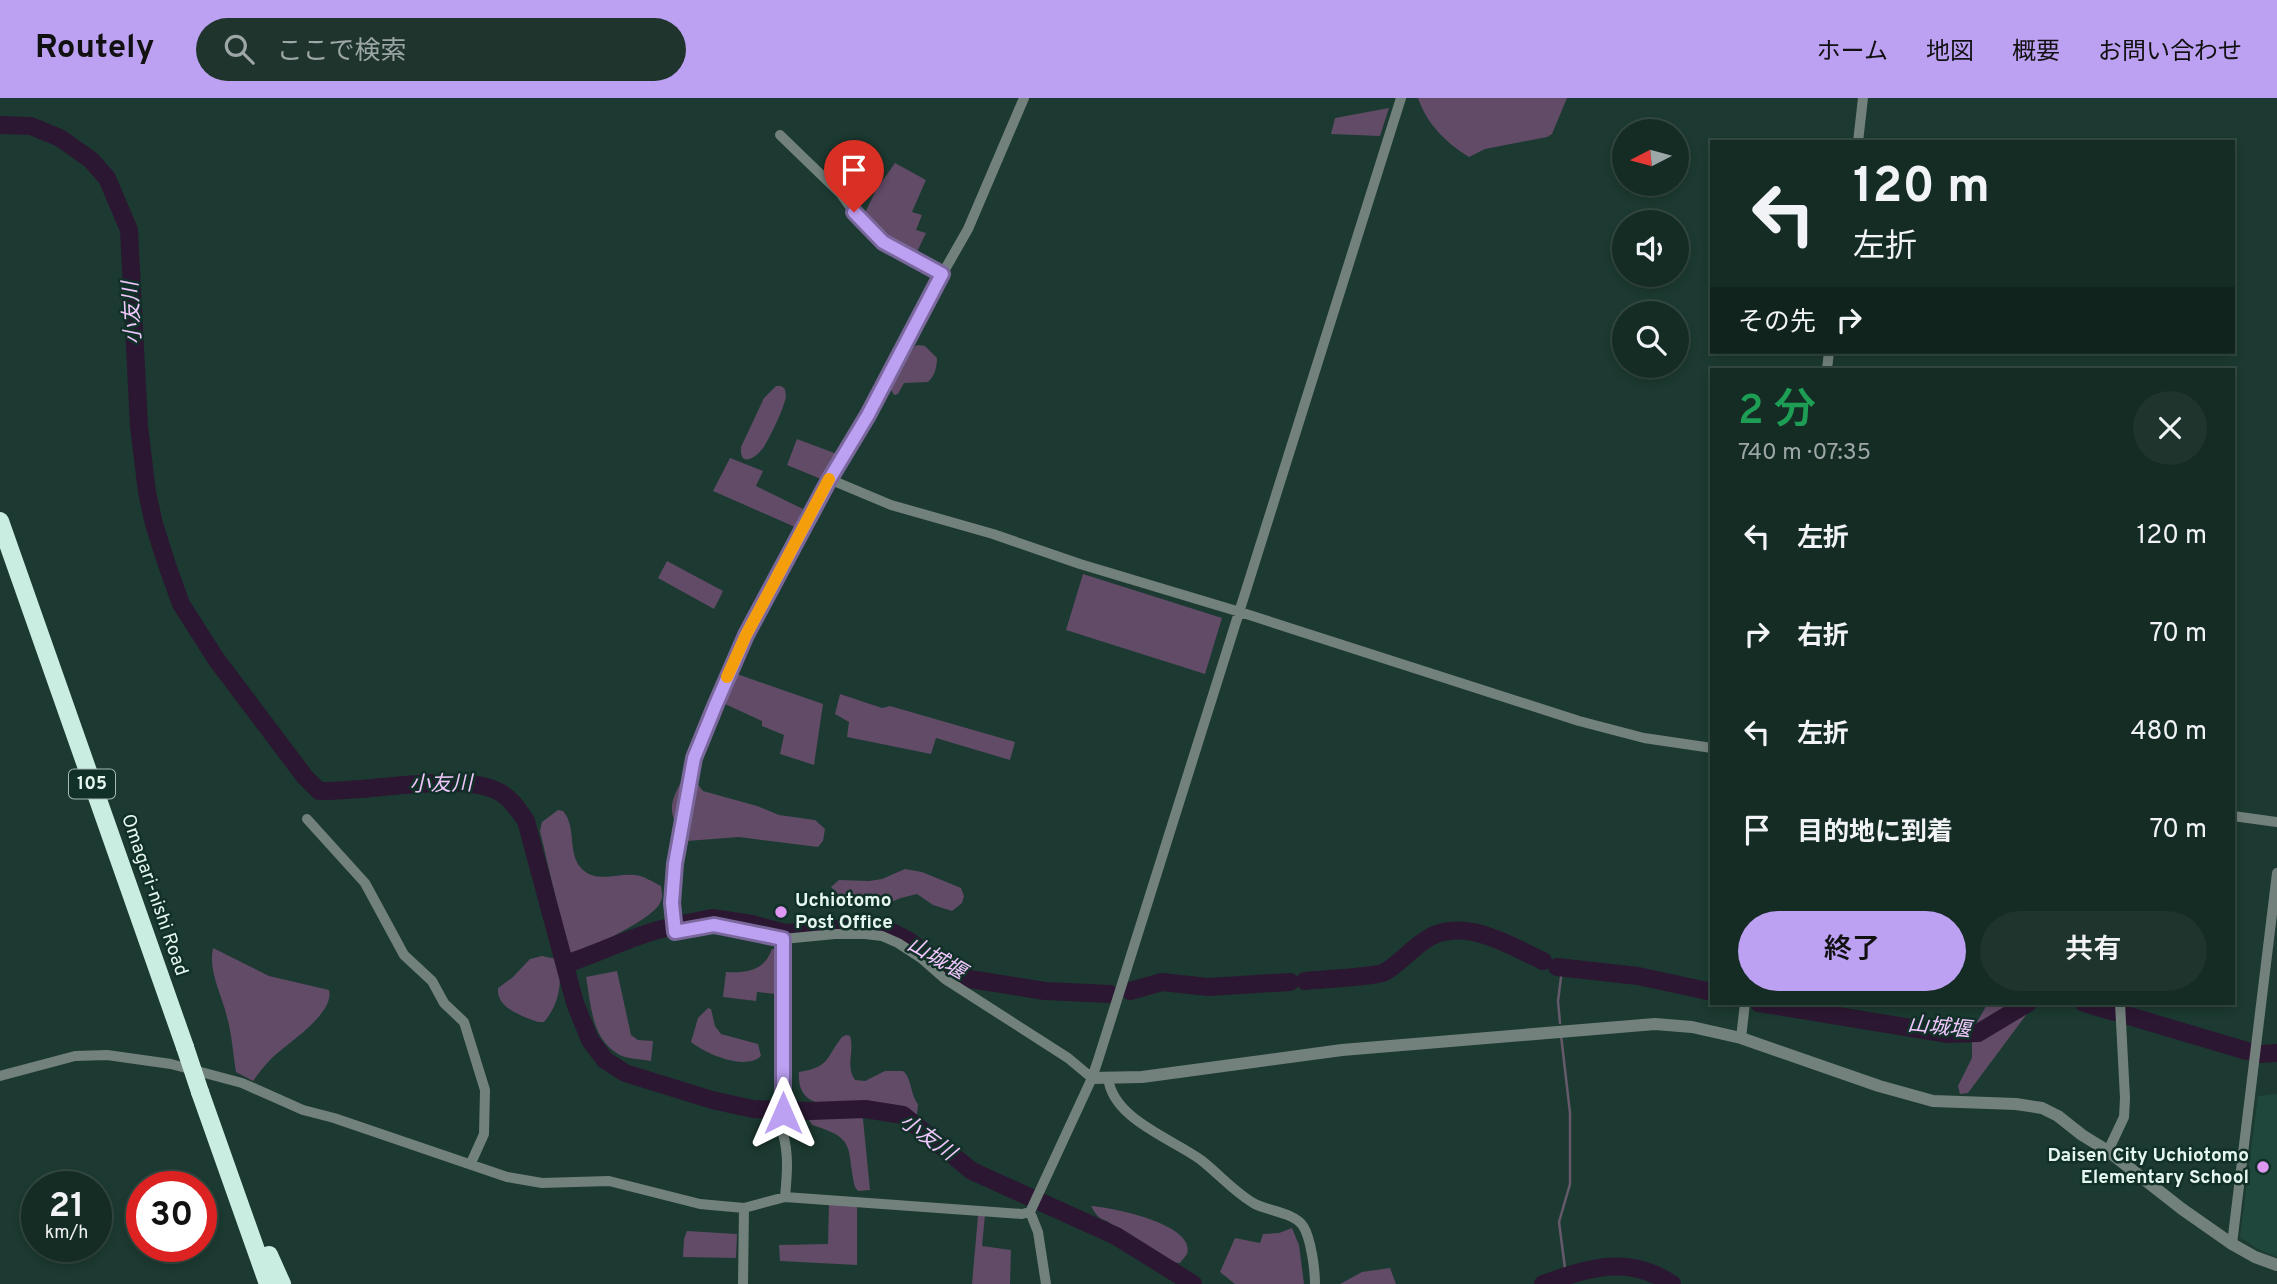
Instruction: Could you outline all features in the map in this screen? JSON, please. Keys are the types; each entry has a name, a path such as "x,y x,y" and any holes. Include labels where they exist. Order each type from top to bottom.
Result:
{"highway":[{"name":"Omagari-nishi Road","path":"0,521 268,1284"},
{"path":"216,1136 282,1284"}],"street":[{"path":"1024,98 968,229 746,635 711,714 694,758 675,864 672,903 675,932 714,925 783,939 865,933 881,936 898,943 945,979 1069,1058 1092,1078 1142,1077 1342,1050 1655,1024 1692,1027 1741,1038 1879,1086 1933,1101 2016,1104 2042,1108 2109,1151 2182,1209 2232,1244 2277,1265"},
{"path":"0,1076 90,1054 171,1064 242,1083 303,1110 507,1177 542,1183 609,1181 701,1204 744,1208 785,1197 1022,1214 1030,1212 1092,1078 1401,98"},
{"path":"1858,140 1863,98"},
{"path":"780,135 841,194 883,242 942,274"},
{"path":"829,480 891,505 1240,611 1578,721 1644,738 1710,748"},
{"path":"2235,816 2277,822"},
{"path":"307,819 365,883 404,955 432,981 444,1003 464,1022 485,1090 484,1134 471,1163"},
{"path":"2232,1244 2277,873"},
{"path":"783,939 782,1092 783,1134 787,1148 785,1197"},
{"path":"1741,1038 1745,1005"},
{"path":"2109,1151 2124,1117 2120,1005"},
{"path":"1108,1077 1109,1089 1136,1121 1181,1146 1255,1204 1298,1221 1304,1227 1309,1245 1315,1284"},
{"path":"743,1284 744,1208"},
{"path":"1030,1212 1038,1231 1046,1284"}],"shaded area":[{"path":"1418,98 1567,98 1552,134 1485,149 1469,157 1438,132"},
{"path":"1389,108 1380,136 1331,134 1335,118"},
{"path":"895,163 926,180 912,212 922,215 916,230 926,233 916,254 883,235 865,213 876,190"},
{"path":"918,345 925,346 937,358 934,374 928,382 904,383 898,394 894,395 890,388 891,383"},
{"path":"776,386 785,389 786,397 780,415 762,449 750,459 743,458 741,447 764,398"},
{"path":"797,439 837,454 821,479 787,465"},
{"path":"730,458 763,471 756,486 803,509 795,527 713,491"},
{"path":"667,561 723,591 714,609 658,578"},
{"path":"1083,574 1222,618 1205,674 1066,630"},
{"path":"737,674 823,704 814,765 780,754 784,735 762,726 762,721 725,704"},
{"path":"840,694 882,708 890,706 1015,742 1010,760 936,738 931,754 847,737 849,722 835,714"},
{"path":"686,781 697,783 703,791 779,815 815,820 825,829 823,841 818,847 739,837 687,841 672,814 673,801 680,784"},
{"path":"558,810 563,811 567,817 574,855 587,873 600,877 638,876 661,886 662,890 660,903 646,917 574,955 568,951 540,831 542,822"},
{"path":"905,869 922,872 961,888 964,896 962,903 952,911 933,905 917,894 874,909 849,905 831,887 839,880 882,879"},
{"path":"213,948 269,976 329,990 325,1009 308,1028 271,1059 253,1081 236,1072 229,1024 212,966"},
{"path":"772,949 775,949 776,994 757,992 756,1001 723,997 726,972 754,969 764,962"},
{"path":"542,956 556,959 560,984 549,1015 544,1022 538,1022 506,1006 498,995 498,988 530,959"},
{"path":"617,971 631,1035 638,1040 653,1041 651,1061 618,1054 602,1039 597,1030 586,977"},
{"path":"1987,1005 2034,1005 1968,1093 1960,1094 1958,1086 1972,1058 1977,1022"},
{"path":"708,1008 711,1009 715,1026 721,1034 758,1044 761,1056 745,1062 726,1059 691,1042 698,1018"},
{"path":"846,1035 850,1036 851,1041 851,1069 855,1080 865,1081 885,1071 903,1071 918,1104 917,1114 911,1116 898,1107 882,1104 826,1104 811,1100 802,1090 799,1072 822,1065"},
{"name":"Daisen City Uchiotomo Elementary School","path":"2277,1094 2277,1257 2240,1237 2258,1096"},
{"path":"845,1113 858,1115 863,1119 870,1190 858,1191 855,1187 849,1153 843,1140 812,1125 807,1117"},
{"path":"829,1203 857,1203 857,1265 780,1261 779,1245 828,1244"},
{"path":"1091,1206 1132,1214 1166,1226 1187,1243 1187,1254 1180,1263 1161,1258 1099,1217"},
{"path":"985,1215 982,1246 1011,1250 1010,1284 972,1284 978,1216"},
{"path":"1292,1228 1299,1245 1304,1284 1235,1284 1220,1272 1235,1238 1260,1243 1263,1234 1279,1233"},
{"path":"687,1231 737,1234 736,1258 683,1257"},
{"path":"1390,1268 1396,1284 1340,1284 1362,1272"}],"waterway":[{"name":"小友川","path":"0,125 31,126 60,138 91,160 107,178 129,230 139,426 147,492 167,565 181,604 216,659 305,777 319,791 464,783 485,786 509,798 526,821 575,1003 590,1040 605,1060 625,1073 712,1100 753,1109 865,1109 903,1115 972,1171 1116,1236 1193,1284"},
{"name":"山城堰","path":"682,924 712,918 752,924 785,933 862,927 890,931 963,978 1045,991 1110,994"},
{"name":"山城堰","path":"565,964 666,928"},
{"name":"山城堰","path":"1305,981 1385,972 1432,936 1446,932 1475,932 1489,936 1543,961"},
{"name":"山城堰","path":"1557,967 1638,976 1710,992"},
{"path":"1560,1023 1558,1001 1562,969"},
{"name":"山城堰","path":"1130,991 1162,982 1208,987 1290,982"},
{"name":"山城堰","path":"1771,1005 1948,1034 1978,1033 2025,1005"},
{"name":"山城堰","path":"2091,1005 2114,1012"},
{"name":"山城堰","path":"2126,1015 2247,1051"},
{"path":"1561,1035 1570,1113 1570,1184 1559,1222 1566,1276"},
{"name":"山城堰","path":"2261,1054 2277,1053"},
{"name":"小友川","path":"1543,1284 1576,1273 1608,1267 1640,1269 1672,1284"}],"slow traffic":[{"path":"727,677 746,635 829,479"}],"place":[{"name":"Uchiotomo Post Office","path":"781,912"},
{"name":"Daisen City Uchiotomo Elementary School","path":"2263,1167"}],"route":[{"path":"783,1113 783,939 714,925 675,932 672,903 675,864 694,758 746,635 829,480 868,415 942,274 883,242 854,212"}]}
